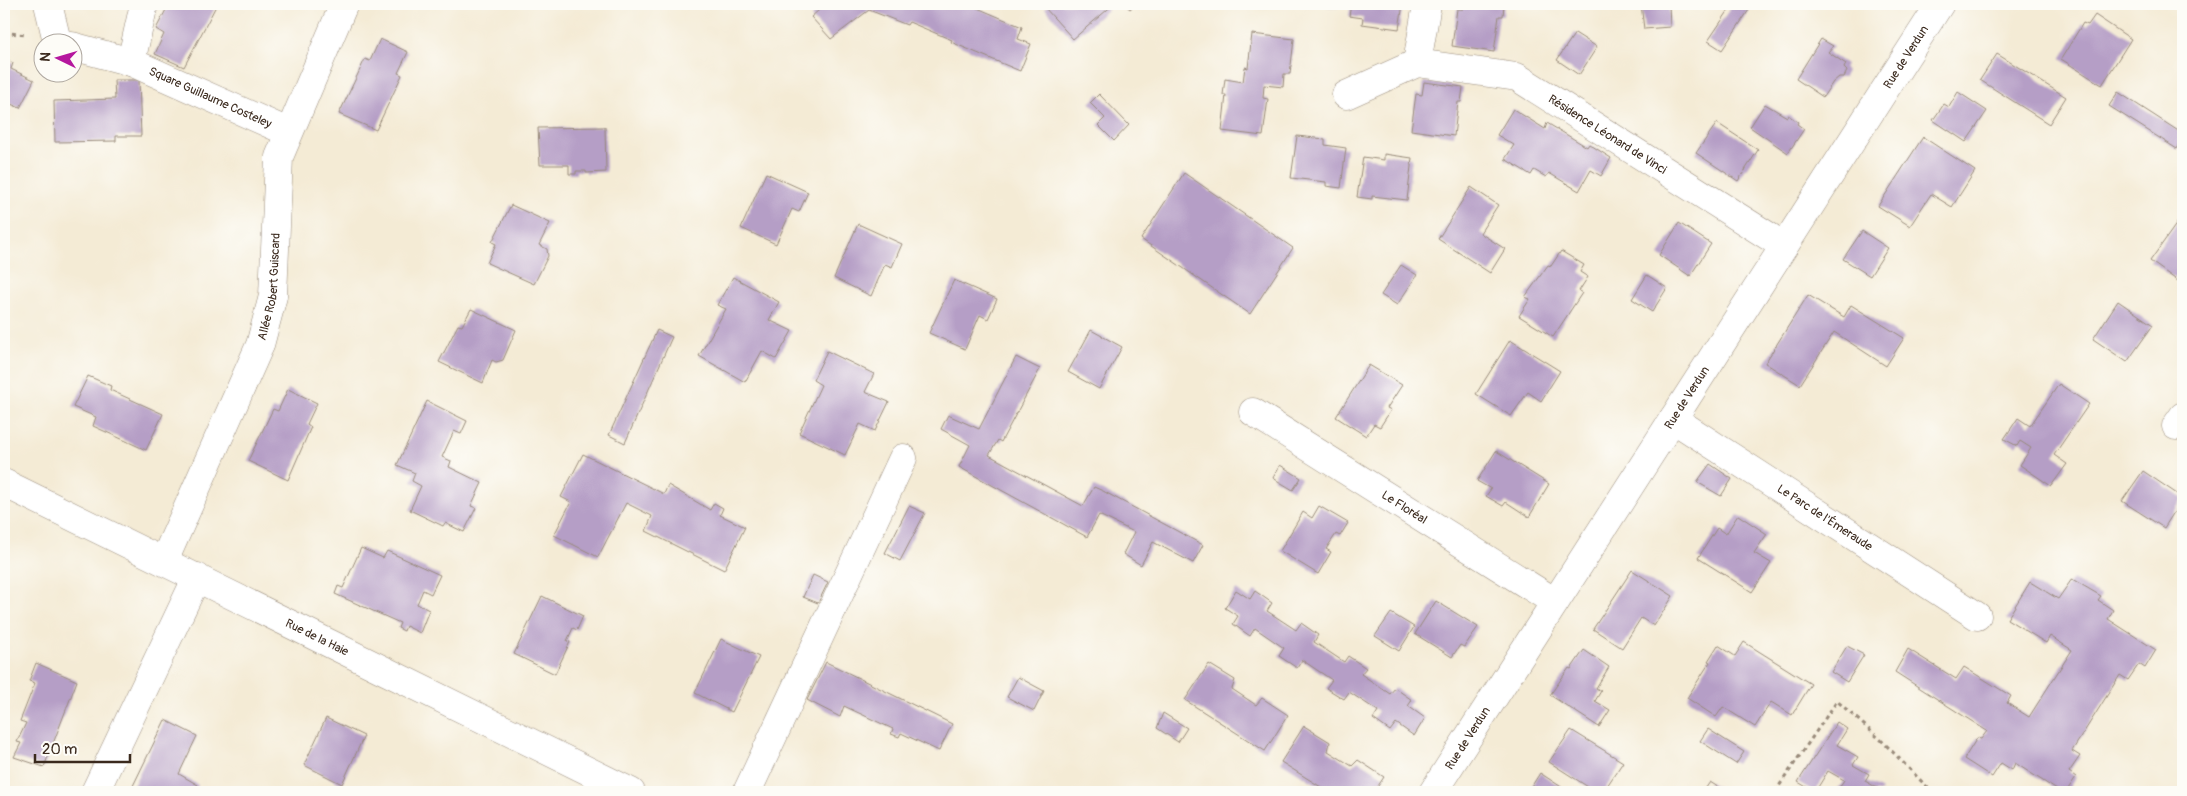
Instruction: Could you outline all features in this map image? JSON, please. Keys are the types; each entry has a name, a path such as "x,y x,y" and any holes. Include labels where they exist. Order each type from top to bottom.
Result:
{"street":[{"path":"48,4 55,32"},
{"path":"131,62 144,4"},
{"name":"Allée Robert Guiscard","path":"164,561 260,345 273,296 279,157 344,4"},
{"path":"1346,95 1417,63 1427,4"},
{"name":"Rue de Verdun","path":"1432,792 1940,4"},
{"name":"Square Guillaume Costeley","path":"82,49 131,62 288,132"},
{"name":"Résidence Léonard de Vinci","path":"1417,63 1516,77 1784,246"},
{"name":"Le Floréal","path":"1253,412 1555,602"},
{"name":"Le Parc de l'Émeraude","path":"1673,419 1977,616"},
{"path":"747,792 903,458"},
{"name":"Rue de la Haie","path":"4,483 630,792"},
{"path":"94,792 197,577"}],"path":[{"path":"1775,792 1837,701 1882,740 1932,792"}],"building":[{"path":"169,4 217,4 184,67 155,54 164,34 156,29"},
{"path":"826,4 968,4 1022,27 1018,39 1031,44 1020,71 909,22 907,25 869,10 831,39 811,17"},
{"path":"1050,4 1114,4 1073,39 1045,8"},
{"path":"1124,4 1136,4 1130,9"},
{"path":"1314,4 1338,4 1337,8"},
{"path":"1351,4 1403,4 1399,29 1362,24 1363,18 1349,16"},
{"path":"1464,4 1504,4 1503,16 1499,16 1494,52 1452,46 1457,9 1463,9"},
{"path":"1641,4 1669,4 1670,27 1644,29"},
{"path":"1733,4 1753,4 1722,50 1708,41"},
{"path":"2095,15 2131,39 2102,85 2061,59 2083,23 2088,25"},
{"path":"1575,33 1597,47 1579,75 1557,60"},
{"path":"1252,34 1294,39 1290,74 1284,74 1283,87 1264,85 1263,98 1268,99 1263,136 1222,131 1226,95 1223,95 1225,79 1243,82 1245,67 1248,68"},
{"path":"380,39 408,52 398,73 402,75 376,130 339,114 365,59 370,61"},
{"path":"1821,39 1833,46 1828,52 1846,64 1844,68 1847,71 1844,77 1839,77 1833,82 1823,97 1796,79"},
{"path":"1997,54 2066,97 2049,124 1980,80"},
{"path":"4,58 13,63 11,69 32,79 33,82 20,108 4,101"},
{"path":"114,80 139,80 141,136 116,136 116,141 55,142 54,101 115,99"},
{"path":"1424,82 1463,87 1461,102 1458,102 1454,136 1411,130 1416,94 1422,95"},
{"path":"1958,92 1987,111 1966,142 1933,120 1944,104 1949,107"},
{"path":"2118,92 2183,134 2183,139 2177,149 2109,106"},
{"path":"1099,94 1129,125 1114,141 1098,125 1105,118 1090,103"},
{"path":"1765,104 1787,117 1788,115 1804,129 1788,153 1750,127"},
{"path":"1513,109 1545,129 1547,123 1587,147 1589,144 1611,158 1601,176 1591,170 1579,191 1549,173 1546,177 1534,170 1531,175 1505,159 1514,145 1497,135"},
{"path":"1717,123 1758,150 1738,181 1696,153"},
{"path":"605,127 606,172 586,173 586,171 576,171 576,174 569,174 569,165 540,165 538,128"},
{"path":"1297,136 1325,139 1325,145 1346,148 1341,188 1326,186 1326,182 1291,178"},
{"path":"1923,137 1975,171 1952,207 1931,194 1910,226 1878,206"},
{"path":"1384,154 1412,158 1407,200 1372,196 1372,199 1357,197 1363,157 1384,160"},
{"path":"766,173 808,192 799,212 792,209 776,244 741,228"},
{"path":"1184,173 1293,248 1250,314 1141,239"},
{"path":"1471,187 1498,205 1480,233 1505,249 1490,273 1438,239"},
{"path":"511,205 550,223 539,245 547,249 548,256 534,284 487,263 496,244 492,242"},
{"path":"2183,217 2182,284 2150,261"},
{"path":"1679,223 1711,244 1690,276 1659,255"},
{"path":"858,224 902,244 892,267 885,264 871,296 834,278"},
{"path":"1862,231 1888,248 1870,276 1843,259"},
{"path":"1561,251 1584,265 1580,272 1588,277 1579,291 1582,293 1553,337 1519,316 1530,299 1525,297 1548,265 1551,266"},
{"path":"1401,265 1417,275 1397,305 1381,295"},
{"path":"1647,275 1667,288 1652,312 1632,299"},
{"path":"733,277 779,302 769,320 792,331 776,359 762,351 745,382 699,356 726,309 717,305"},
{"path":"954,280 997,299 988,319 980,315 965,349 929,333"},
{"path":"1808,295 1844,317 1851,305 1904,338 1886,366 1834,332 1800,385 1765,363"},
{"path":"2118,301 2153,325 2127,362 2093,339"},
{"path":"471,309 516,330 503,360 496,362 492,360 483,383 439,362 458,325 462,326"},
{"path":"657,330 672,337 625,443 609,435"},
{"path":"1091,330 1122,347 1099,389 1068,372"},
{"path":"1510,340 1560,371 1541,401 1528,392 1511,416 1476,394"},
{"path":"827,351 874,374 865,392 889,402 875,431 860,424 845,455 799,433 821,385 813,380"},
{"path":"1016,357 1040,369 1001,442 998,440 989,455 1083,506 1094,487 1103,491 1203,545 1193,563 1153,542 1141,565 1123,554 1134,532 1099,515 1087,537 959,467 970,445 941,429 948,415 979,429"},
{"path":"1369,365 1402,385 1387,408 1391,410 1380,427 1374,424 1366,436 1336,417"},
{"path":"88,376 111,386 110,390 163,414 146,450 93,426 96,417 73,407"},
{"path":"2059,384 2089,404 2054,455 2067,464 2051,486 2020,465 2031,448 2020,441 2017,446 2004,439 2018,418 2030,426"},
{"path":"288,389 317,403 307,424 311,427 288,480 248,461 273,409 278,411"},
{"path":"427,401 467,421 461,434 454,431 442,457 451,461 449,467 482,483 471,506 476,508 464,532 445,523 443,526 410,510 421,486 412,481 415,473 397,465"},
{"path":"1496,451 1549,484 1529,517 1506,502 1503,506 1486,496 1491,489 1477,481"},
{"path":"583,454 664,494 668,485 710,510 714,503 723,508 720,515 745,527 724,570 646,531 652,516 626,503 598,557 554,535 571,502 561,497"},
{"path":"1710,464 1732,479 1721,496 1697,482"},
{"path":"1280,465 1301,478 1293,490 1273,478"},
{"path":"2143,471 2183,498 2164,528 2122,501"},
{"path":"909,506 925,513 900,561 885,553"},
{"path":"1319,506 1348,523 1340,536 1336,534 1326,549 1331,552 1318,574 1280,551 1303,512 1312,518"},
{"path":"1738,515 1767,534 1754,553 1771,563 1752,592 1698,558 1717,528 1726,534"},
{"path":"361,548 383,558 387,551 440,575 431,594 423,590 417,604 429,610 420,633 406,626 404,631 398,628 400,623 335,594 338,586 343,588"},
{"path":"1632,570 1673,596 1654,626 1641,618 1622,648 1593,629"},
{"path":"813,575 828,582 818,603 803,597"},
{"path":"2072,579 2101,596 2098,600 2113,610 2108,619 2156,650 2145,668 2139,664 2128,680 2120,675 2072,751 2080,756 2069,772 2076,777 2066,792 2060,792 2015,763 2012,770 2001,763 1992,777 1964,759 1977,738 1981,739 1987,731 1895,672 1908,649 1956,679 1964,667 2011,696 2007,703 2029,717 2072,650 2050,636 2046,643 2007,619 2030,582 2058,599"},
{"path":"1236,590 1250,599 1255,591 1272,603 1267,611 1296,630 1301,623 1318,635 1314,642 1344,662 1348,656 1366,668 1361,674 1390,694 1395,688 1412,700 1408,706 1425,718 1414,736 1396,723 1390,731 1373,719 1378,711 1349,692 1344,699 1326,688 1332,680 1302,660 1297,668 1279,656 1284,648 1255,628 1250,636 1233,624 1238,616 1225,608"},
{"path":"542,596 583,616 577,630 573,628 567,641 570,642 555,674 514,654"},
{"path":"1436,601 1478,627 1464,647 1460,645 1452,657 1415,634"},
{"path":"1391,613 1414,627 1399,651 1375,636"},
{"path":"721,639 759,657 732,712 695,693"},
{"path":"1744,642 1811,684 1792,715 1771,702 1755,727 1723,707 1716,717 1687,698 1710,662 1708,661 1718,645 1735,656"},
{"path":"1847,646 1864,655 1847,682 1831,672"},
{"path":"1584,650 1609,667 1596,688 1601,691 1595,701 1610,710 1599,727 1550,695"},
{"path":"826,662 952,724 939,751 901,733 899,737 891,734 893,729 844,706 840,717 807,700"},
{"path":"36,663 77,681 44,767 14,757 21,743 17,742 26,723 20,721 35,683 29,681"},
{"path":"1209,664 1235,680 1232,689 1256,705 1262,698 1288,715 1265,751 1185,700"},
{"path":"1018,677 1044,691 1034,711 1007,697"},
{"path":"1163,713 1187,728 1178,742 1157,728"},
{"path":"326,718 364,736 342,784 304,765"},
{"path":"165,720 197,736 179,774 198,785 195,792 130,792"},
{"path":"1837,722 1847,729 1837,745 1858,757 1853,765 1869,774 1865,781 1881,790 1880,792 1836,792 1844,780 1828,771 1815,792 1798,782"},
{"path":"1304,726 1330,742 1328,751 1352,766 1358,760 1384,777 1374,792 1329,792 1281,762"},
{"path":"1708,729 1744,752 1736,764 1700,741"},
{"path":"1571,730 1623,762 1603,792 1596,792 1549,762"},
{"path":"1540,773 1569,792 1528,792"},
{"path":"1710,782 1726,792 1703,792"}]}
